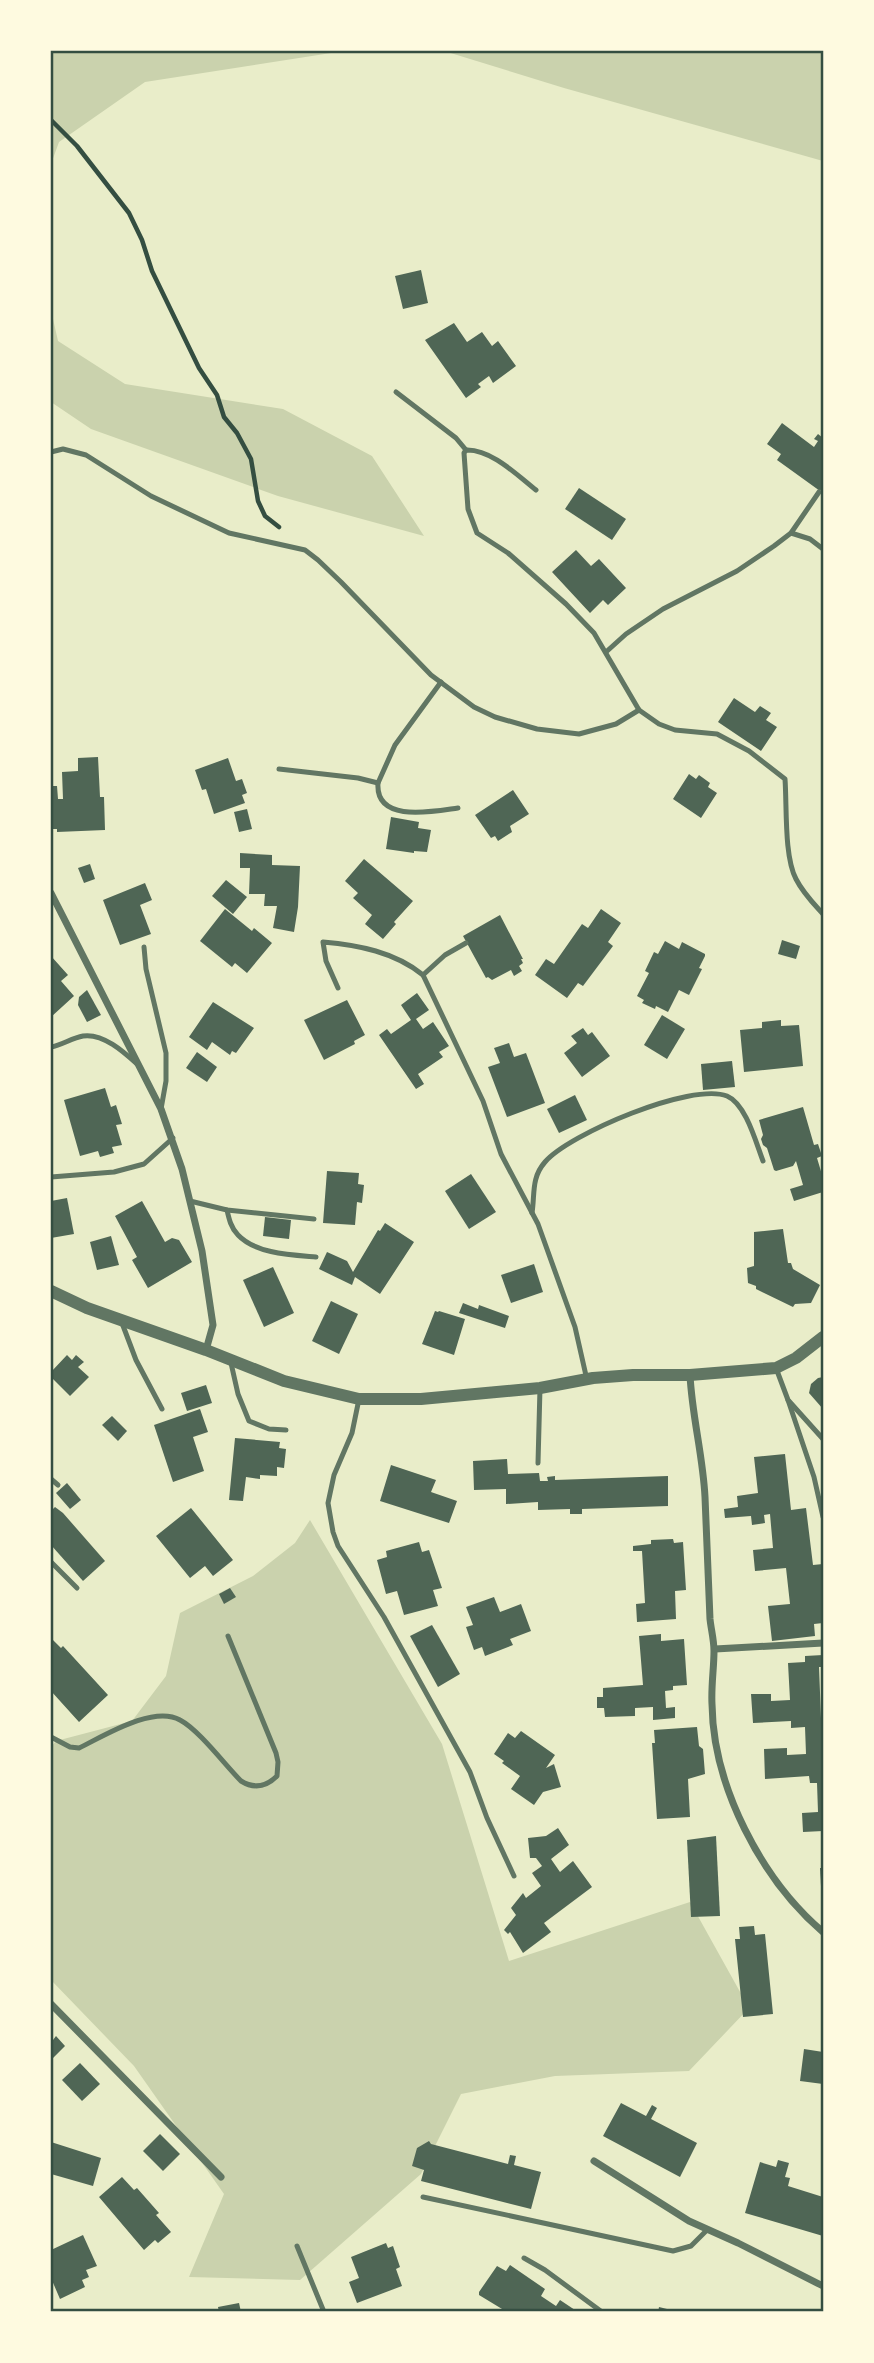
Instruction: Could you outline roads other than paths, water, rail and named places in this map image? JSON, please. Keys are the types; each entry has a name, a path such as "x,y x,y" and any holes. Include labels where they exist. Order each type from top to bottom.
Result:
{"street":[{"path":"51,893 161,1109 173,1138 190,1201 211,1305 213,1325 206,1350"},
{"path":"51,1291 87,1308 284,1381 359,1399 421,1399 540,1388 633,1375 690,1375 776,1368 796,1358 823,1337"},
{"path":"690,1375 705,1492 710,1623 715,1649 712,1705 715,1740 736,1809 766,1869 780,1888 823,1932"},
{"path":"715,1649 823,1643"},
{"path":"51,2004 221,2177"},
{"path":"594,2161 707,2231 749,2248 823,2286"}],"lane":[{"path":"396,392 456,438 466,450 465,485 468,509 477,533 508,552 594,633 639,710 659,724 675,730 717,734 749,751 785,779 788,852 794,876 803,892 823,914"},
{"path":"51,453 63,449 86,455 150,496 229,534 305,550 318,560 425,670 474,707 495,717 567,734 596,731 616,724 639,710"},
{"path":"466,450 476,451 496,460 536,489"},
{"path":"606,652 626,634 663,609 737,571 790,533 818,492"},
{"path":"790,533 810,540 823,550"},
{"path":"441,682 395,745 377,783 377,790 384,801 394,809 404,812 458,808"},
{"path":"279,769 358,778 377,783"},
{"path":"338,988 326,961 323,942 363,947 410,965 423,975 483,1101 501,1154 532,1213 575,1327 587,1380"},
{"path":"423,975 445,955 466,943"},
{"path":"144,947 146,969 166,1053 166,1081 161,1109"},
{"path":"51,1047 82,1036 90,1036 112,1044 139,1066"},
{"path":"532,1213 536,1176 543,1164 567,1143 628,1114 690,1095 727,1096 734,1101 745,1115 763,1161"},
{"path":"51,1177 114,1172 144,1164 173,1138"},
{"path":"190,1201 226,1210 314,1219"},
{"path":"226,1210 237,1234 248,1243 291,1255 316,1257"},
{"path":"121,1320 136,1360 162,1409"},
{"path":"231,1360 238,1394 249,1421 269,1429 286,1430"},
{"path":"776,1368 814,1476 823,1517"},
{"path":"538,1463 540,1388"},
{"path":"359,1399 352,1433 334,1475 328,1503 335,1539 384,1617 470,1772 514,1876"},
{"path":"788,1400 823,1439"},
{"path":"51,1479 58,1485"},
{"path":"51,1562 77,1588"},
{"path":"51,1737 70,1747 79,1748 136,1722 158,1716 176,1718 192,1730 248,1785 260,1786 272,1781 277,1776 278,1769 276,1753 228,1636"},
{"path":"423,2197 673,2251 691,2246 707,2231"},
{"path":"297,2246 324,2312"},
{"path":"524,2258 602,2312"}]}
